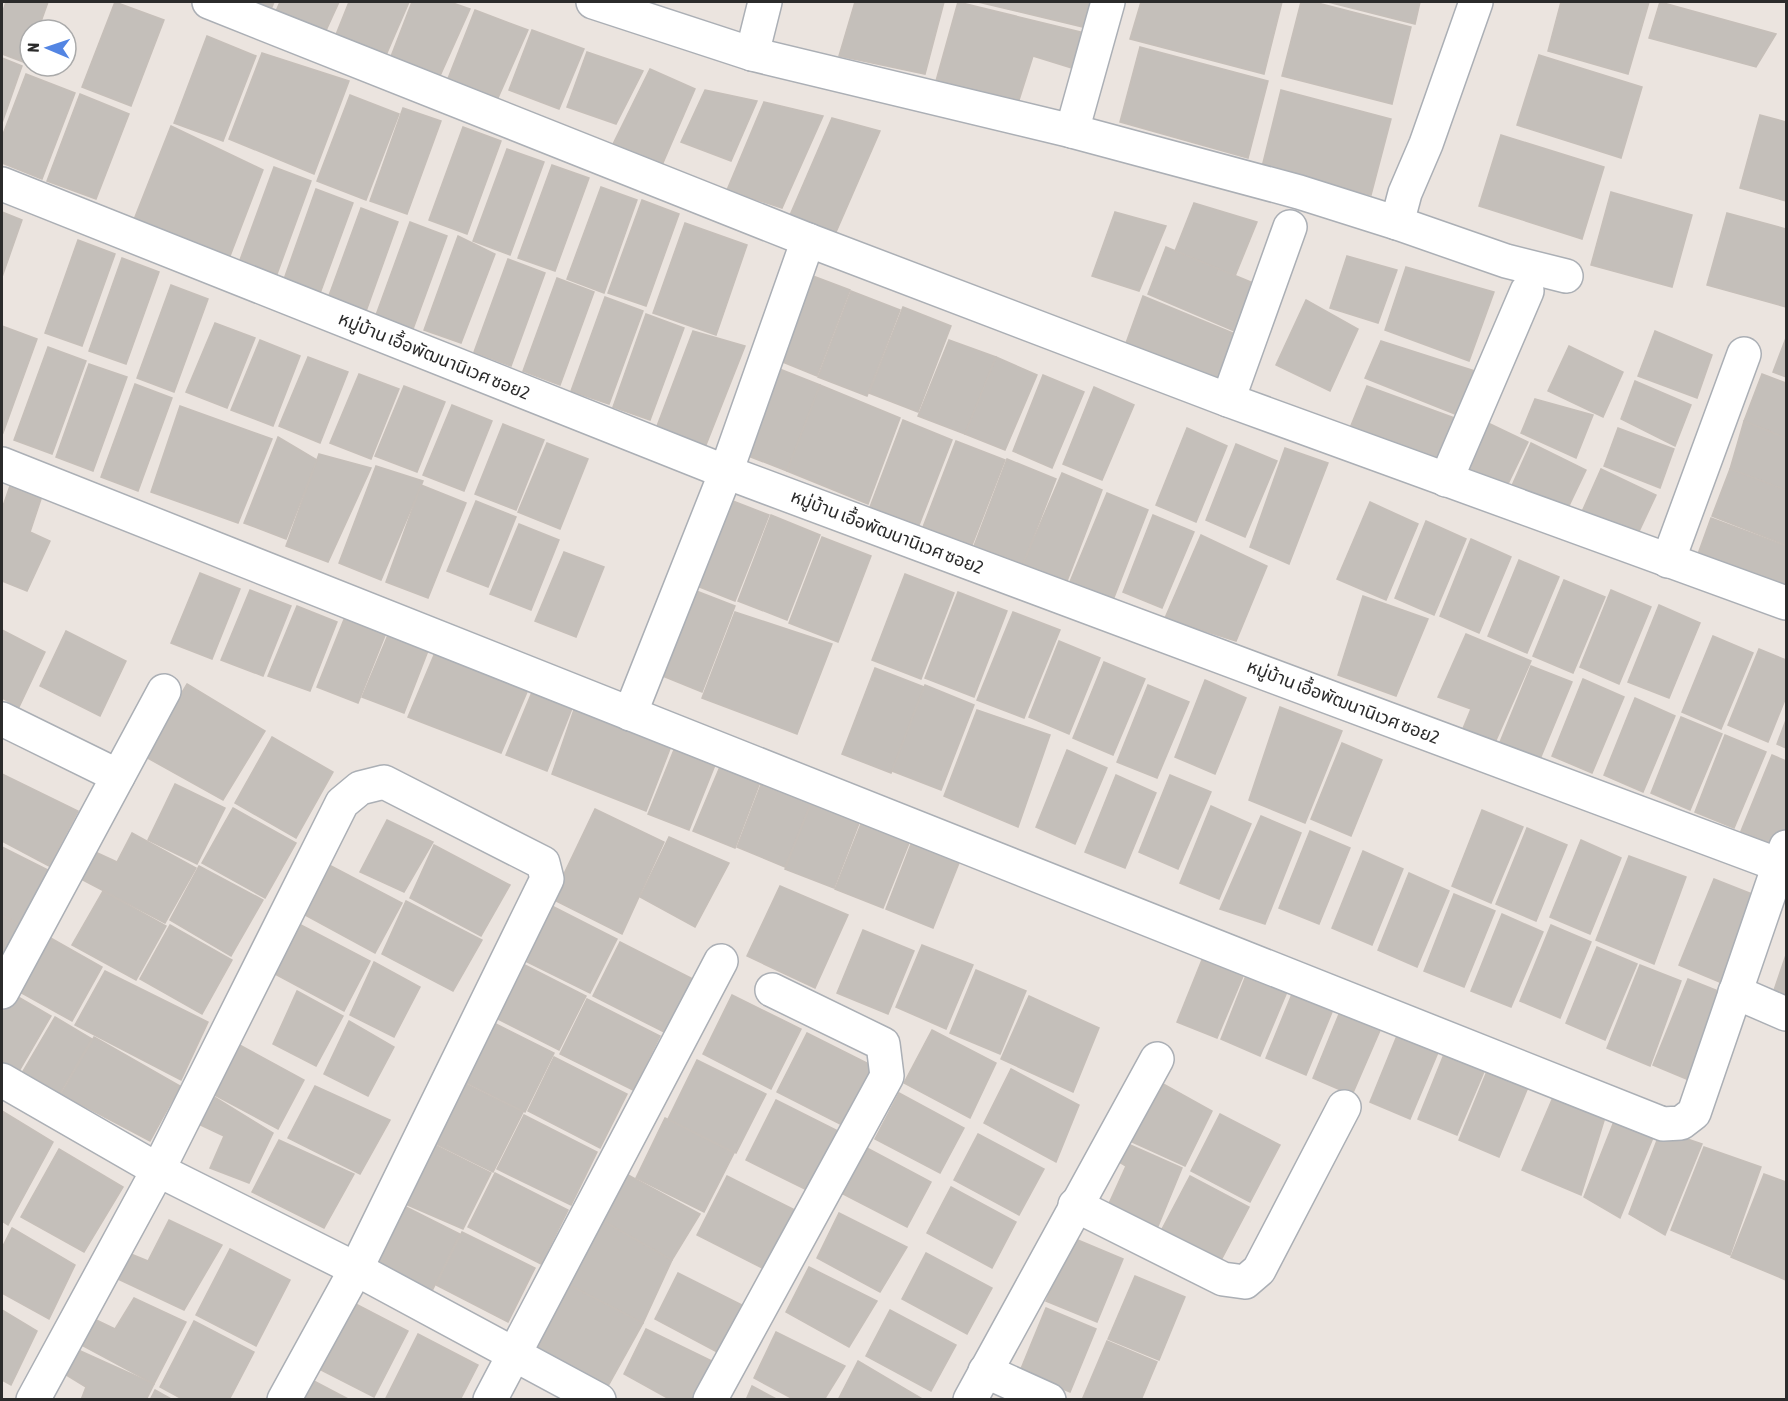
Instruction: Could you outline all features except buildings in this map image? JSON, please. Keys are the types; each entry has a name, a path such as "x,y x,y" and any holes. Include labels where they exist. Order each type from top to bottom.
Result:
{"street":[{"path":"209,2 808,240 1228,400 1786,603"},
{"path":"593,2 752,54 1072,131 1299,192 1506,261 1566,276"},
{"path":"752,54 765,2"},
{"path":"1072,131 1108,2"},
{"path":"1397,223 1405,193 1426,144 1476,2"},
{"name":"หมู่บ้าน เอื้อพัฒนานิเวศ ซอย2","path":"2,184 726,472 1783,856"},
{"path":"1228,400 1290,227"},
{"path":"630,714 726,472 808,240"},
{"path":"1446,480 1527,291"},
{"path":"1668,561 1744,354"},
{"path":"2,464 1663,1124 1681,1123 1694,1113 1783,856"},
{"path":"2,992 164,691"},
{"path":"2,719 118,776"},
{"path":"33,1400 158,1170 342,803 360,788 384,782 543,862 547,879 356,1269 284,1400"},
{"path":"490,1400 721,961"},
{"path":"710,1400 886,1076 883,1044 772,990"},
{"path":"1735,992 1786,1014"},
{"path":"970,1400 1157,1059"},
{"path":"2,1080 158,1170 356,1269 598,1400"},
{"path":"1075,1205 1223,1279 1245,1281 1259,1270 1344,1107"},
{"path":"985,1371 1049,1400"}]}
